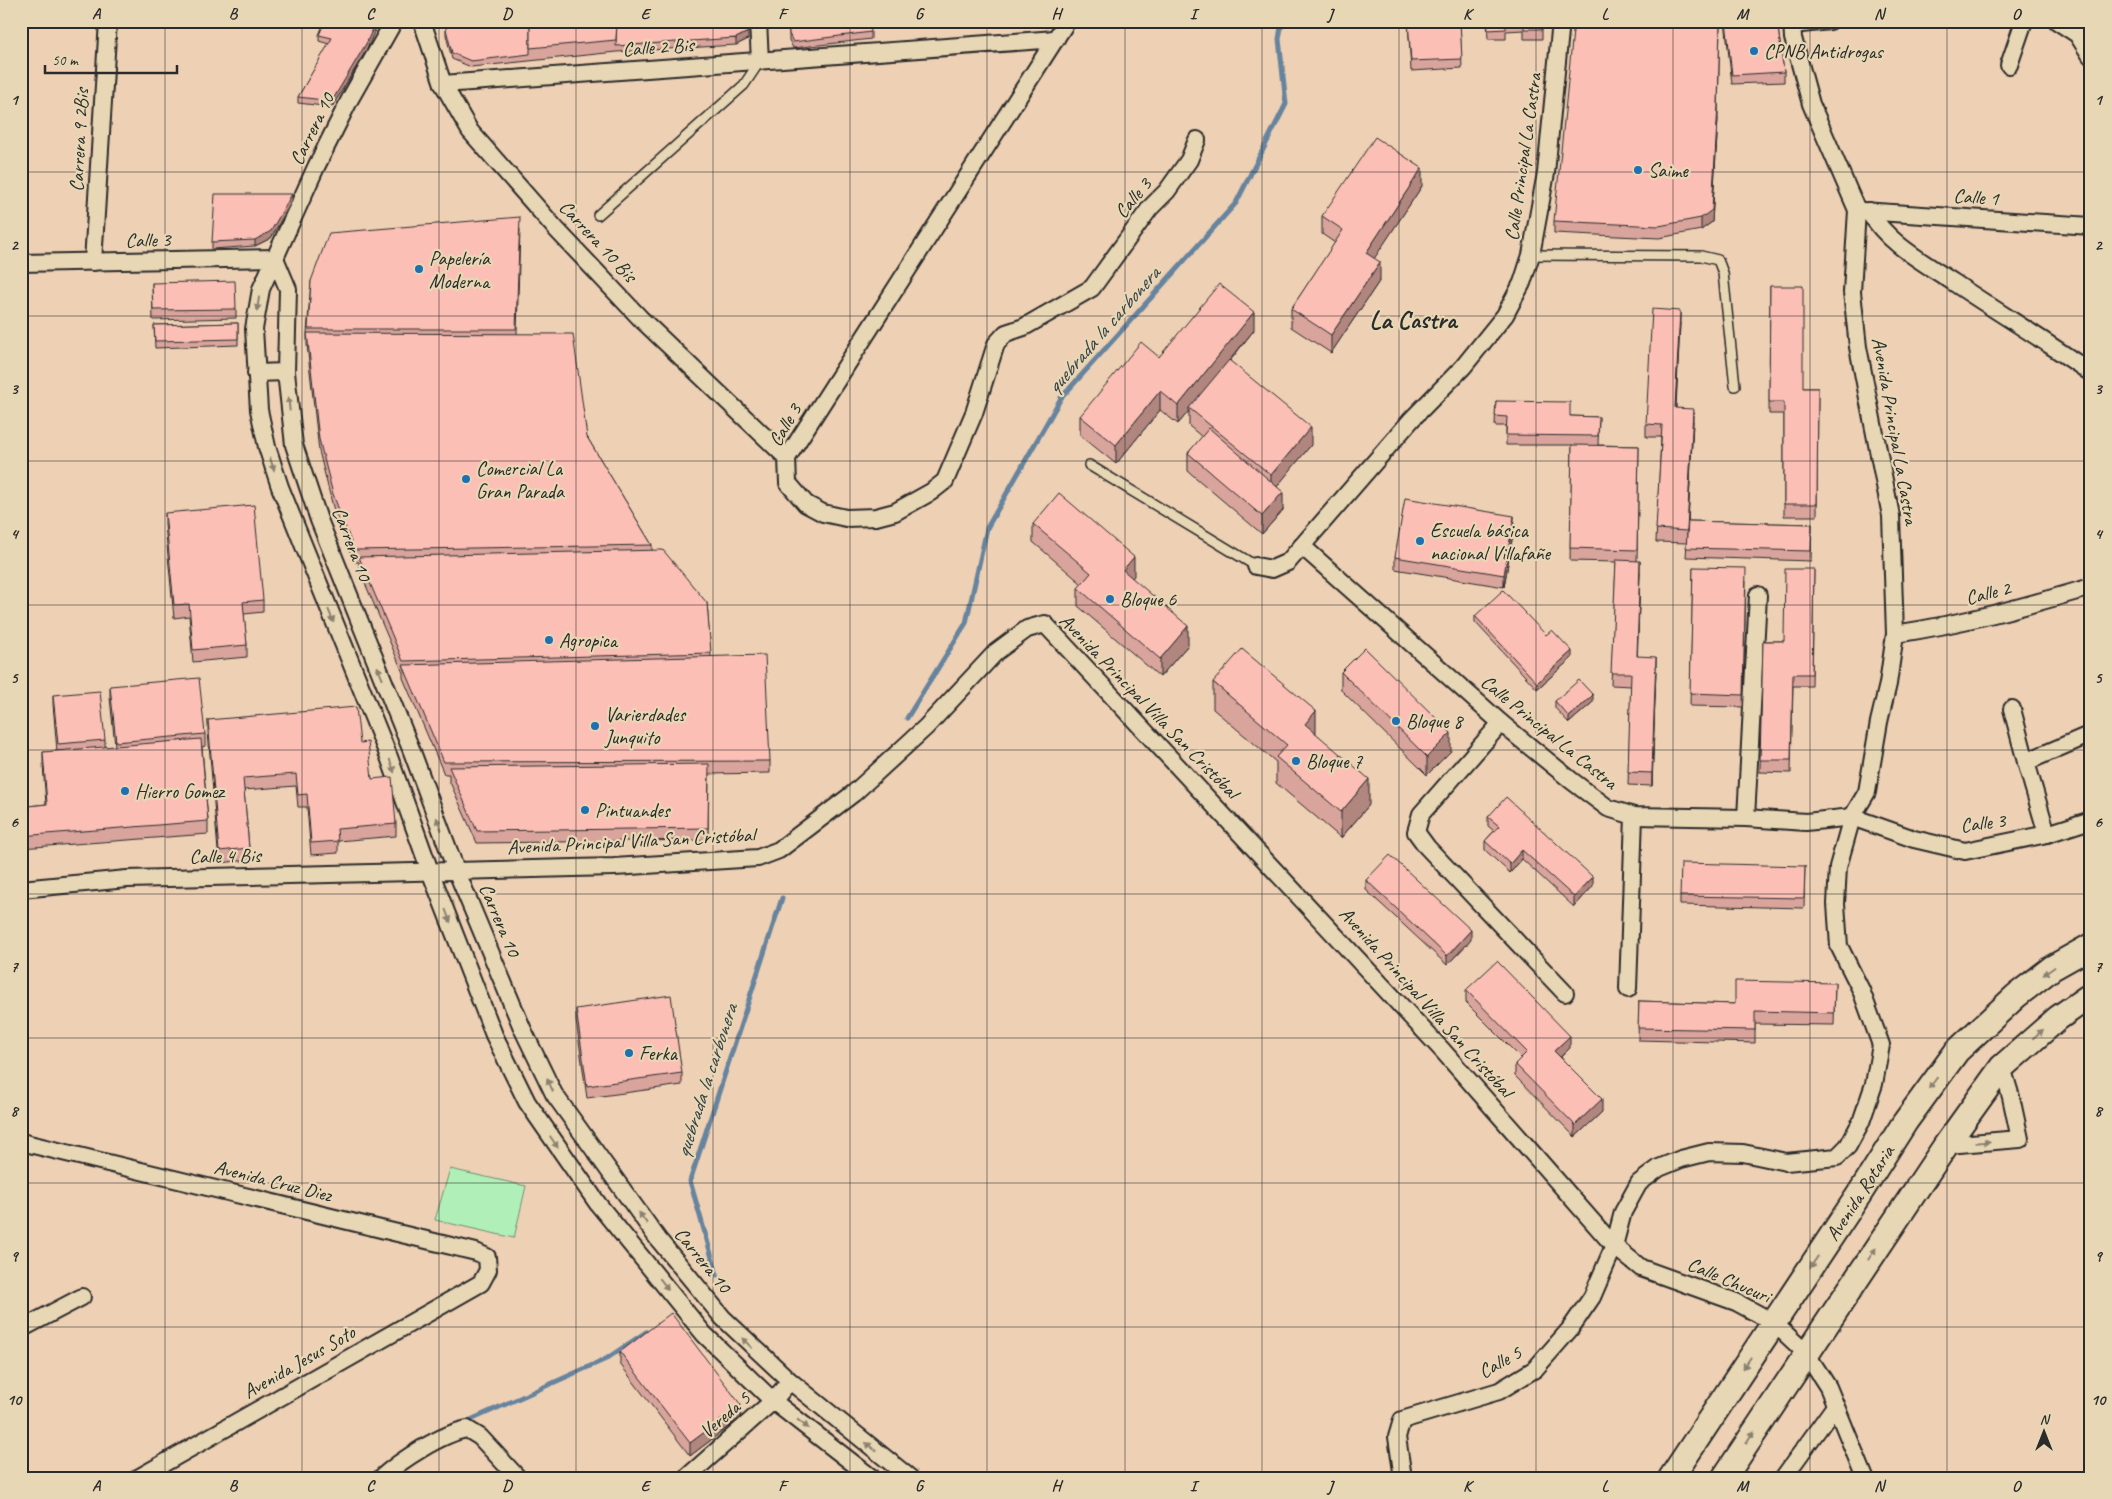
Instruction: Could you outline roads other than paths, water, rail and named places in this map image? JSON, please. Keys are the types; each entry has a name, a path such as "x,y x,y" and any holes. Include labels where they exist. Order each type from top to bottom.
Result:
{"main road":[{"name":"Avenida Rotaria","path":"1672,1478 1773,1322 1860,1193 1904,1122 1957,1051 2016,996 2052,968 2091,946"},
{"path":"1724,1478 1946,1145 2002,1067 2058,1018 2091,995"}],"street":[{"name":"Carrera 9 2Bis","path":"93,262 108,21"},
{"name":"Carrera 10","path":"394,21 351,97 316,166 259,297 254,329 259,410 267,447 280,488 389,757 430,871 494,1035 527,1102 598,1204 704,1334 773,1401 863,1475"},
{"name":"Carrera 10 Bis","path":"422,21 443,84 470,131 556,229 641,319 787,458"},
{"path":"758,21 760,62"},
{"name":"Calle 3","path":"1068,21 787,458 788,483 806,504 822,513 846,518 876,517 895,512 945,481 974,413 996,344 1006,333 1024,326 1092,288 1150,208 1167,191 1189,160 1197,140"},
{"name":"Calle Principal La Castra","path":"1256,566 1272,569 1288,562 1412,419 1463,367 1499,322 1522,282 1531,255 1546,173 1561,21"},
{"path":"1792,23 1830,21"},
{"path":"2009,65 2024,21"},
{"path":"2057,21 2077,34 2091,56"},
{"name":"Avenida Principal La Castra","path":"1614,1246 1623,1212 1639,1183 1660,1168 1681,1159 1709,1152 1743,1153 1786,1162 1838,1157 1848,1146 1861,1122 1874,1084 1881,1045 1861,990 1839,946 1836,904 1838,867 1852,817 1867,792 1879,722 1888,684 1895,634 1891,516 1858,347 1852,292 1863,211 1811,104 1793,38 1792,23"},
{"name":"Calle 2 Bis","path":"443,84 1056,39"},
{"path":"1863,211 1888,236 1927,264 2091,372"},
{"name":"Calle 1","path":"1863,211 2091,226"},
{"name":"Calle 3","path":"21,263 275,258"},
{"name":"Carrera 10","path":"275,258 288,289 286,372 294,445 318,520 411,749 456,870 523,1030 554,1094 658,1239 729,1324 790,1381 910,1478"},
{"path":"256,373 286,372"},
{"path":"295,526 318,520"},
{"name":"Calle Principal La Castra","path":"1302,546 1501,724 1608,808 1634,816 1746,818 1806,822 1852,817"},
{"name":"Calle 2","path":"1895,634 1983,618 2091,586"},
{"path":"1746,818 1758,595"},
{"name":"Avenida Principal Villa San Cristóbal","path":"430,871 614,867 742,860 758,858 779,850 854,793 926,727 996,652 1027,629 1045,624 1443,1050 1614,1246"},
{"path":"2012,709 2047,834"},
{"path":"1501,724 1421,814 1416,832 1427,847 1565,993"},
{"path":"2026,762 2091,734"},
{"path":"1628,989 1634,816"},
{"name":"Calle 3","path":"1852,817 1914,839 1965,851 2047,834 2091,820"},
{"name":"Calle 4 Bis","path":"21,889 127,878 430,871"},
{"path":"1946,1145 2020,1139 2002,1067"},
{"name":"Avenida Cruz Diez","path":"21,1142 476,1252 487,1257 488,1270 481,1283"},
{"name":"Calle Chucuri","path":"1614,1246 1641,1268 1736,1302 1773,1322 1806,1353 1828,1387 1865,1478"},
{"name":"Calle 5","path":"1403,1478 1397,1437 1402,1420 1499,1391 1535,1369 1570,1330 1592,1297 1614,1246"},
{"name":"Avenida Jesus Soto","path":"138,1478 481,1283"},
{"path":"21,1329 82,1297"},
{"name":"Vereda 5","path":"686,1478 773,1401 790,1381"},
{"path":"1783,1478 1835,1406"},
{"path":"381,1478 394,1467 453,1432 467,1429 480,1437 518,1478"}],"lane":[{"path":"598,215 744,85 760,62"},
{"path":"1531,255 1701,256 1718,260 1723,273 1735,386"},
{"path":"1089,465 1256,566"}],"waterway":[{"name":"quebrada la carbonera","path":"907,718 966,623 987,528 1061,398 1236,203 1286,104 1279,39 1282,21"},
{"name":"quebrada la carbonera","path":"717,1275 690,1181 782,898"},
{"name":"quebrada la carbonera","path":"464,1423 606,1359 646,1332"}],"place":[{"name":"CPNB Antidrogas","path":"1754,51"},
{"name":"Saime","path":"1638,170"},
{"name":"Papelería Moderna","path":"419,269"},
{"name":"Comercial La Gran Parada","path":"466,479"},
{"name":"Escuela básica nacional Villafañe","path":"1420,541"},
{"name":"Bloque 6","path":"1110,599"},
{"name":"Agropica","path":"549,640"},
{"name":"Bloque 8","path":"1396,721"},
{"name":"Varierdades Junquito","path":"595,726"},
{"name":"Bloque 7","path":"1296,761"},
{"name":"Hierro Gomez","path":"125,791"},
{"name":"Pintuandes","path":"585,810"},
{"name":"Ferka","path":"629,1053"}],"district":[{"name":"La Castra","path":"1413,320"}]}
